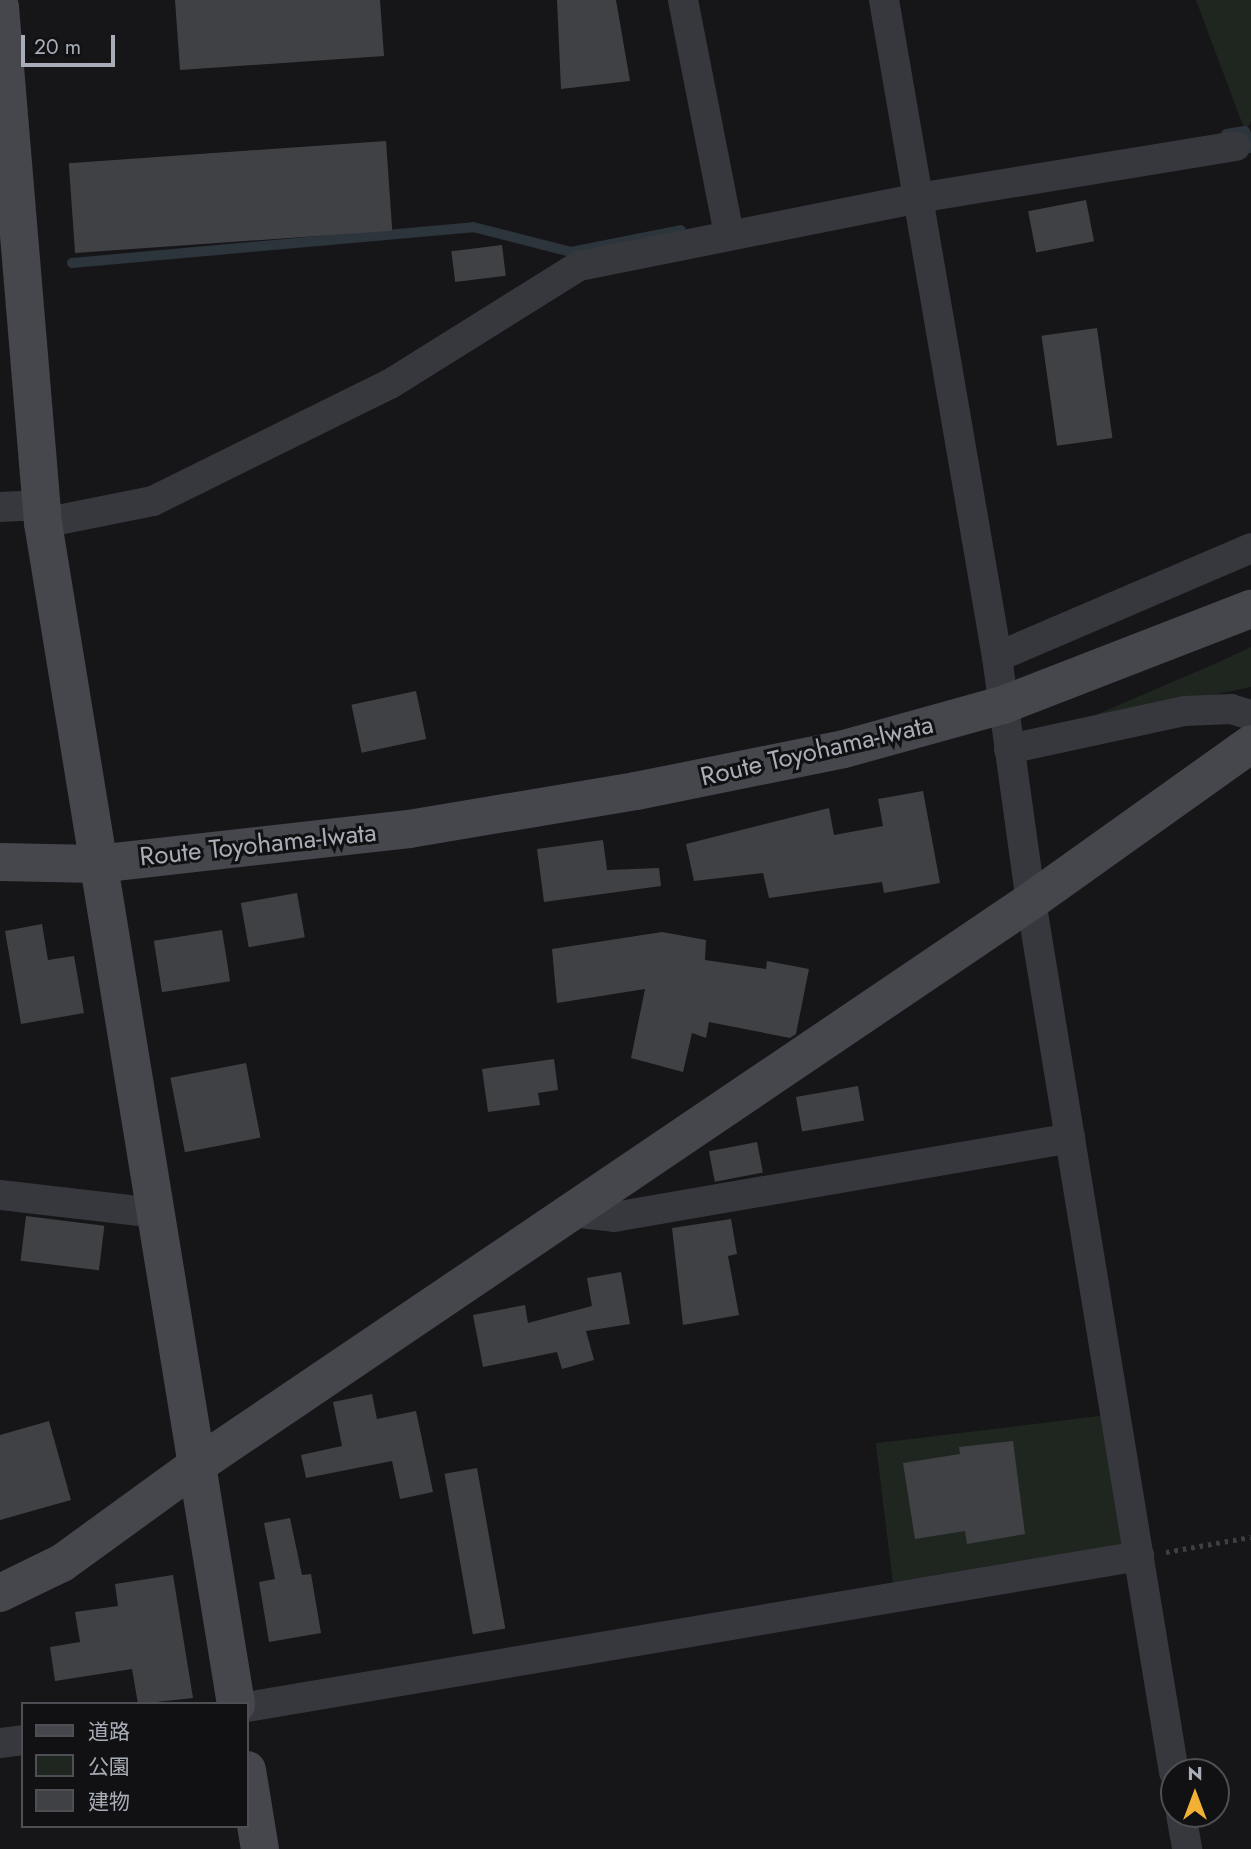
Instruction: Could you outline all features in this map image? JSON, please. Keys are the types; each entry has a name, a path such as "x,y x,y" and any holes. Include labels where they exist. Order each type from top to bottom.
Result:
{"street":[{"path":"682,0 729,235"},
{"path":"884,0 997,657 1031,901 1172,1758"},
{"path":"0,7 42,514 236,1702"},
{"path":"0,508 42,514 111,512 163,496 390,384 579,266 918,198 1236,146"},
{"path":"997,657 1251,548"},
{"name":"Route Toyohama-Iwata","path":"0,862 97,864 409,828 636,791 844,749 1003,705 1251,609"},
{"path":"1009,750 1185,711 1231,709 1251,715"},
{"path":"3,1595 62,1563 197,1465 1031,901 1251,744"},
{"path":"571,1212 614,1217 1070,1139"},
{"path":"0,1195 155,1213"},
{"path":"248,1707 1139,1556"},
{"path":"0,1743 21,1740"},
{"path":"248,1776 260,1849"},
{"path":"1183,1828 1187,1849"}],"path":[{"path":"1139,1556 1251,1537"}],"green space":[{"path":"1196,0 1251,0 1251,122 1245,131"},
{"path":"1251,647 1251,687 1079,722 1219,662"},
{"path":"1115,1414 1133,1557 893,1586 876,1443"}],"building":[{"path":"175,0 380,0 384,56 180,70"},
{"path":"557,0 616,0 630,81 561,89"},
{"path":"386,141 392,231 75,253 69,163"},
{"path":"1086,200 1094,241 1036,252 1028,211"},
{"path":"502,245 506,276 455,282 451,251"},
{"path":"1097,328 1112,438 1057,446 1042,336"},
{"path":"416,691 426,739 362,753 351,705"},
{"path":"923,791 940,883 884,893 882,882 769,898 763,873 694,881 686,844 829,808 834,835 883,826 878,799"},
{"path":"603,840 607,870 659,868 661,886 544,902 537,849"},
{"path":"297,893 305,937 249,947 241,903"},
{"path":"42,924 48,960 74,956 84,1013 21,1024 5,931"},
{"path":"222,930 230,981 162,992 154,941"},
{"path":"662,932 706,940 705,960 766,969 767,961 809,969 796,1034 790,1038 709,1022 706,1038 692,1033 683,1072 631,1058 645,989 557,1003 552,949"},
{"path":"554,1059 558,1090 538,1093 540,1105 488,1112 482,1069"},
{"path":"246,1063 261,1138 185,1152 170,1078"},
{"path":"858,1086 864,1120 802,1131 796,1097"},
{"path":"757,1142 763,1172 715,1182 709,1151"},
{"path":"26,1216 104,1226 99,1270 21,1261"},
{"path":"731,1219 737,1254 728,1256 739,1315 683,1325 672,1228"},
{"path":"621,1272 630,1324 586,1331 594,1360 562,1369 557,1352 483,1367 473,1315 525,1305 528,1323 592,1306 587,1278"},
{"path":"372,1394 377,1419 416,1411 433,1492 400,1499 392,1461 306,1478 301,1455 342,1446 333,1402"},
{"path":"49,1421 71,1500 0,1520 0,1435"},
{"path":"1013,1441 1025,1534 967,1544 965,1531 915,1539 903,1463 960,1454 959,1447"},
{"path":"477,1468 505,1629 473,1634 445,1474"},
{"path":"290,1518 302,1575 311,1574 321,1633 269,1642 259,1582 275,1579 264,1523"},
{"path":"173,1575 193,1698 138,1702 132,1669 55,1681 50,1647 80,1642 75,1612 118,1606 115,1584"}],"waterway":[{"path":"1226,134 1245,131 1251,148"},
{"path":"72,263 473,227 571,252 681,230"}]}
